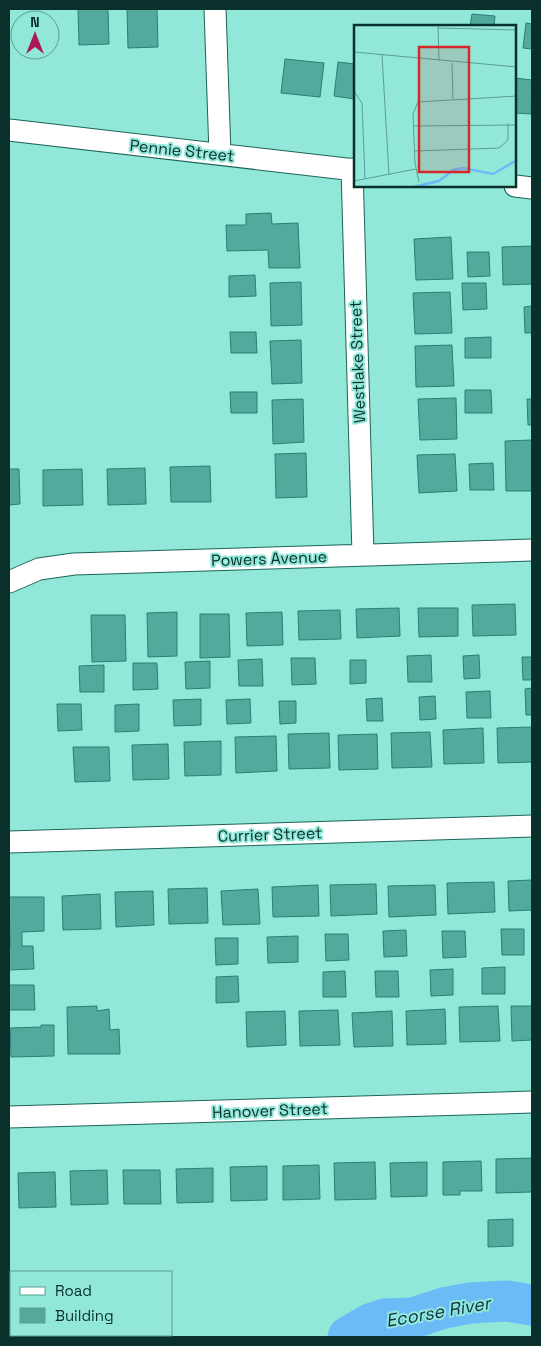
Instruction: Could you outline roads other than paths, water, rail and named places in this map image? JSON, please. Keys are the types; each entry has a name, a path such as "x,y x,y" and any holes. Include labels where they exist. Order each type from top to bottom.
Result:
{"street":[{"path":"215,9 220,154"},
{"name":"Pennie Street","path":"9,130 353,169"},
{"name":"Westlake Street","path":"353,169 362,556"},
{"path":"516,186 532,188"},
{"name":"Powers Avenue","path":"9,582 39,569 74,564 532,550"},
{"name":"Currier Street","path":"9,842 532,826"},
{"name":"Hanover Street","path":"9,1117 532,1102"}],"waterway":[{"name":"Ecorse River","path":"348,1337 370,1324 385,1319 413,1318 444,1308 470,1303 507,1301 532,1305"}]}
